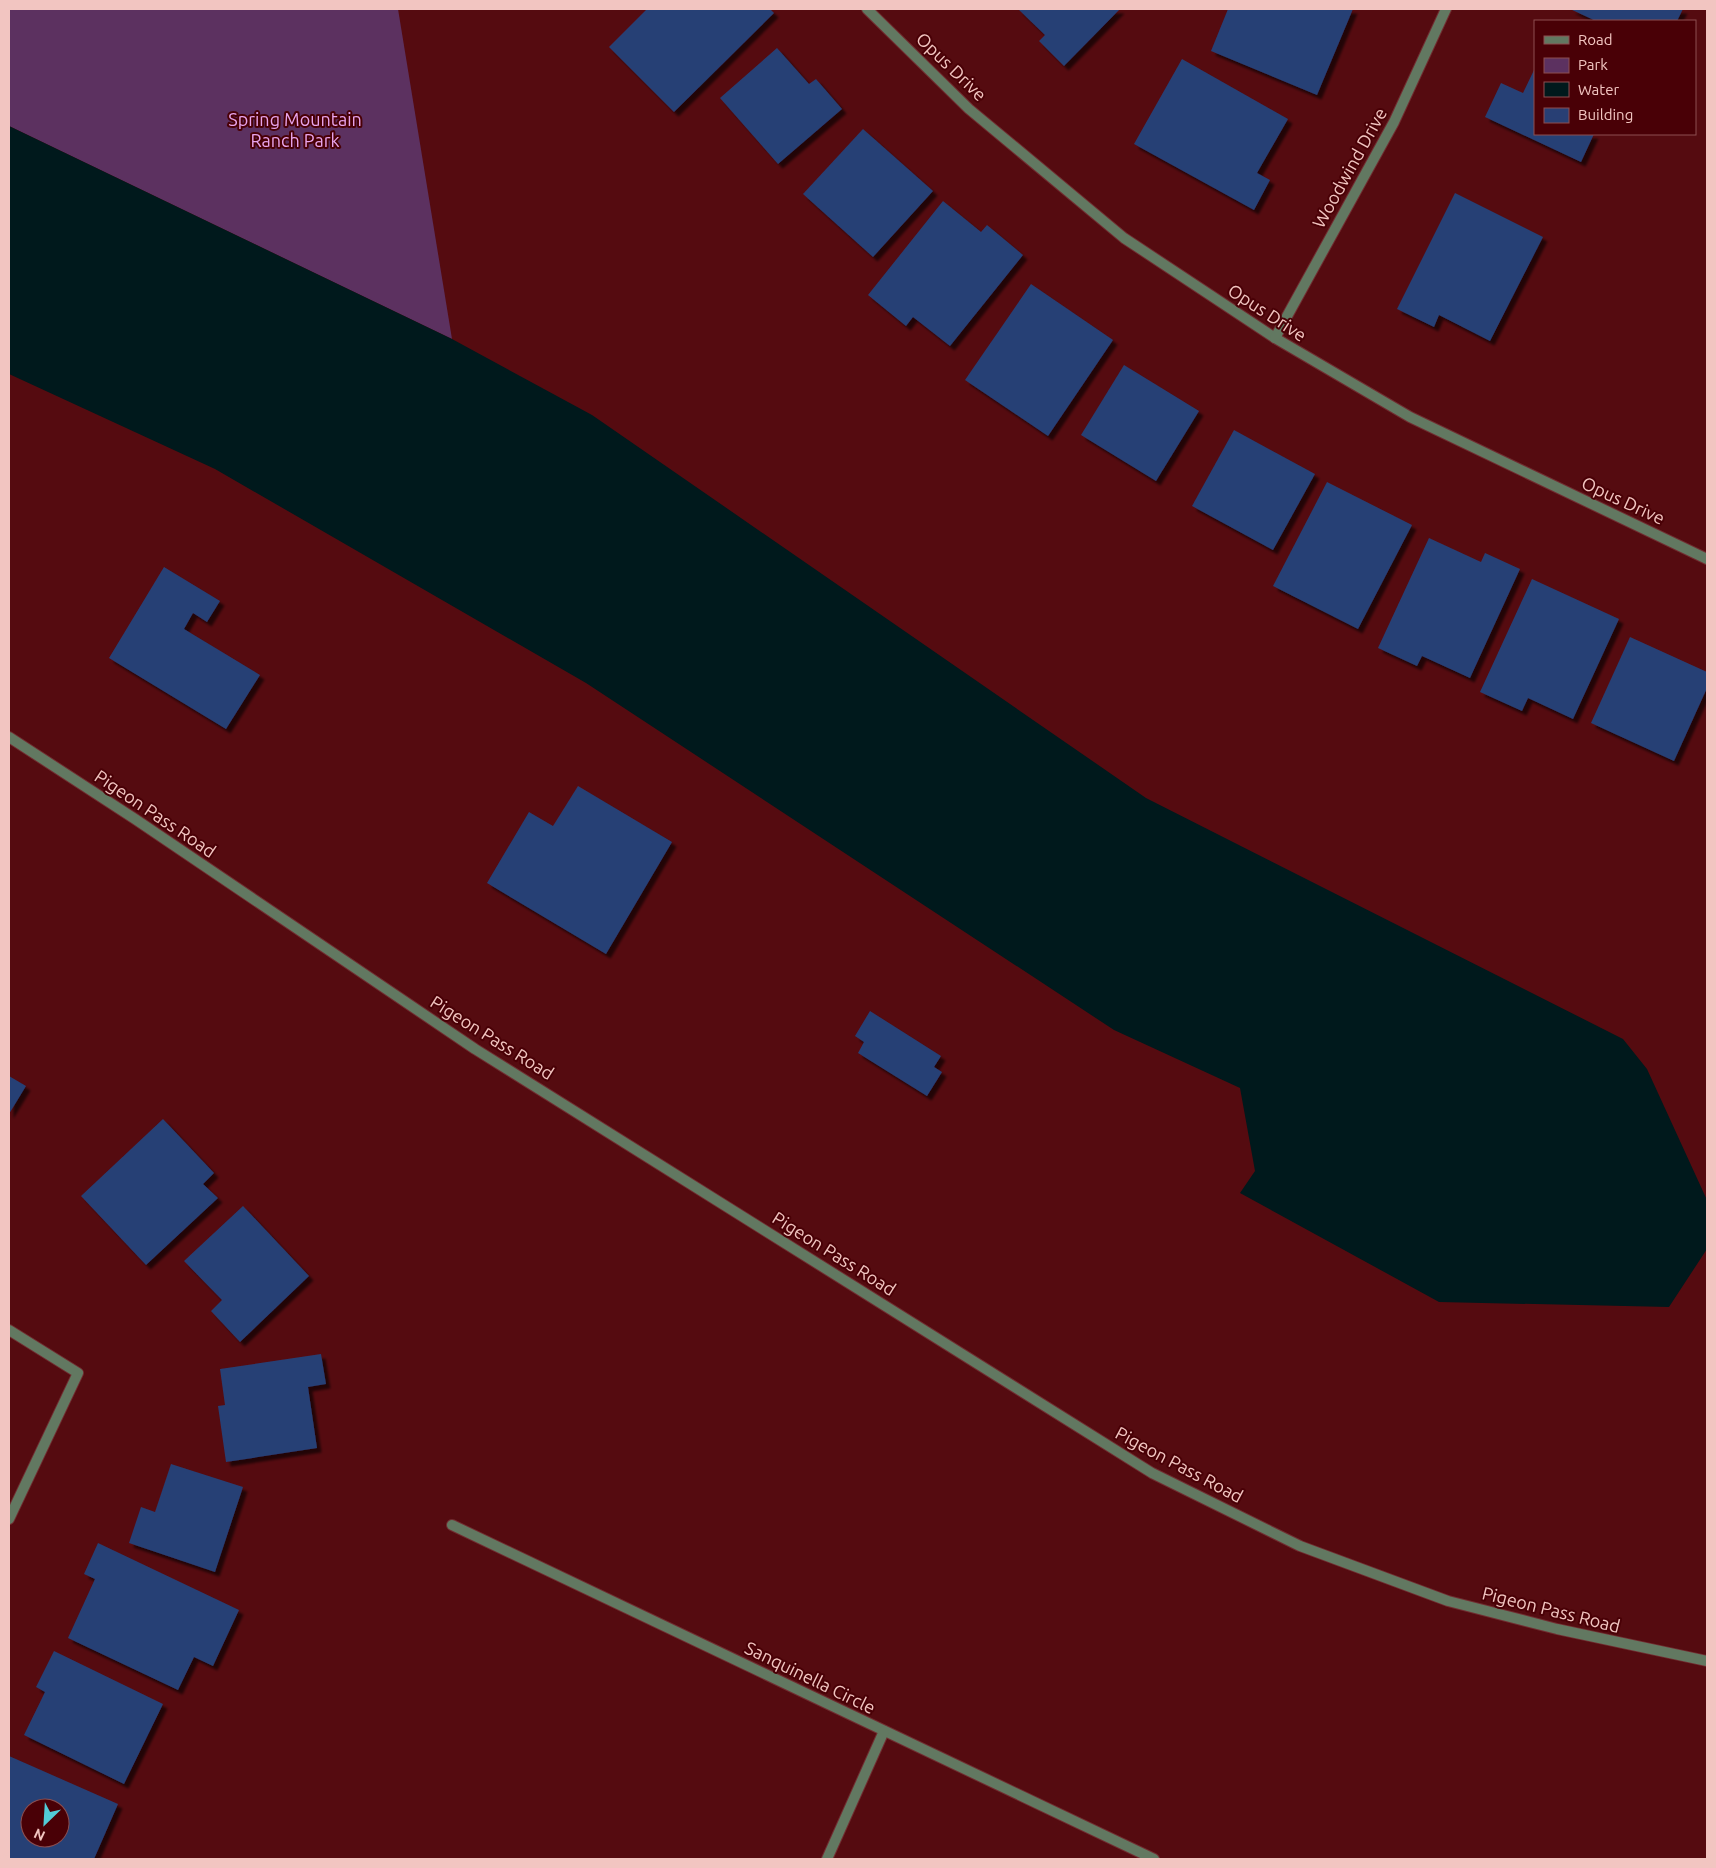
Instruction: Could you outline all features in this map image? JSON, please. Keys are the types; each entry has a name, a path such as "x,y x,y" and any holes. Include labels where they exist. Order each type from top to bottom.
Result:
{"street":[{"name":"Opus Drive","path":"867,9 969,109 1124,238 1274,338 1410,418 1707,559"},
{"name":"Woodwind Drive","path":"1274,338 1394,122 1446,9"},
{"name":"Pigeon Pass Road","path":"9,737 136,819 476,1048 1152,1473 1300,1546 1448,1601 1557,1629 1707,1661"},
{"path":"9,1330 78,1373 9,1519"},
{"name":"Sanquinella Circle","path":"452,1525 1154,1859"},
{"path":"827,1859 884,1731"}],"green space":[{"name":"Spring Mountain Ranch Park","path":"9,9 398,9 452,339 9,126"}],"water":[{"path":"9,126 452,339 592,415 1146,798 1623,1039 1647,1069 1707,1200 1707,1249 1669,1307 1439,1302 1240,1193 1255,1171 1240,1088 1114,1030 586,683 215,469 9,374"}],"building":[{"path":"647,9 770,9 774,13 674,112 609,47"},
{"path":"1018,9 1120,9 1064,66 1039,41 1045,35"},
{"path":"1228,9 1353,9 1317,95 1211,51"},
{"path":"1570,9 1683,9 1678,20 1594,20"},
{"path":"777,48 809,84 816,79 842,109 778,164 720,98"},
{"path":"1182,59 1288,119 1257,173 1270,180 1254,210 1134,144"},
{"path":"1534,70 1534,135 1594,135 1581,162 1485,117 1501,83 1523,93"},
{"path":"863,129 933,191 873,257 803,194"},
{"path":"1455,193 1543,237 1490,341 1439,315 1434,327 1397,309"},
{"path":"943,201 981,232 987,225 1023,255 950,346 913,317 906,326 868,295"},
{"path":"1031,284 1113,340 1048,436 965,380"},
{"path":"1124,365 1199,411 1156,481 1081,435"},
{"path":"1234,430 1315,474 1273,550 1192,506"},
{"path":"1327,482 1412,525 1358,629 1273,586"},
{"path":"1429,538 1481,562 1485,553 1520,569 1470,678 1422,656 1417,666 1378,648"},
{"path":"164,567 220,601 207,622 193,613 184,629 260,675 226,729 109,658"},
{"path":"1532,579 1619,619 1573,719 1528,698 1522,711 1480,692"},
{"path":"1630,637 1707,672 1707,688 1674,761 1591,723"},
{"path":"578,786 672,842 606,954 487,883 529,812 553,826"},
{"path":"870,1011 941,1056 934,1067 942,1072 927,1096 858,1053 864,1042 855,1036"},
{"path":"9,1076 26,1086 9,1114"},
{"path":"163,1119 214,1173 203,1184 218,1198 146,1265 81,1196"},
{"path":"243,1206 309,1276 240,1342 211,1311 222,1300 184,1261"},
{"path":"321,1354 326,1384 308,1387 317,1448 226,1462 218,1406 225,1405 220,1369"},
{"path":"171,1464 243,1487 215,1572 129,1543 141,1507 155,1512"},
{"path":"98,1543 239,1610 213,1666 194,1657 178,1690 68,1638 95,1579 84,1574"},
{"path":"54,1651 163,1704 124,1784 24,1735 45,1692 36,1687"},
{"path":"9,1756 118,1804 94,1859 9,1859"}]}
